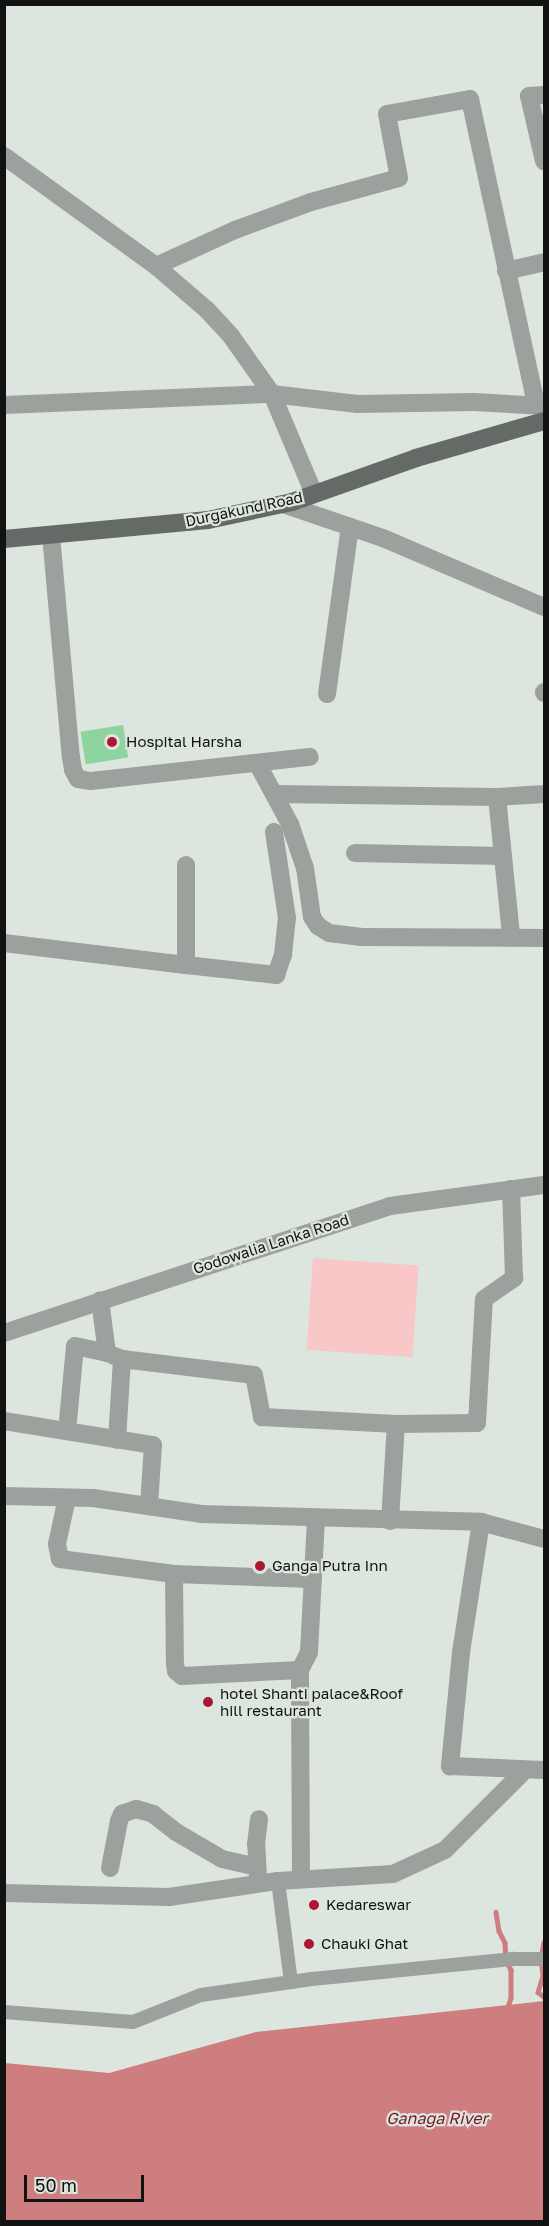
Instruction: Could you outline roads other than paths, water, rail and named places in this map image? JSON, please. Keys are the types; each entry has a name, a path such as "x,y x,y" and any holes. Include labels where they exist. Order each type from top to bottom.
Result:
{"main road":[{"name":"Durgakund Road","path":"4,539 208,520 283,504 542,411"}],"street":[{"path":"544,94 529,96 544,161"},
{"path":"4,405 272,394 357,404 474,402 542,411 506,271 470,99 387,114 399,178 300,206 207,242 156,266"},
{"path":"4,156 156,266 207,310 231,336 272,394 314,494"},
{"path":"506,271 544,262"},
{"path":"283,504 350,527 544,607"},
{"path":"327,694 350,527"},
{"path":"51,535 71,757 73,770 78,779 91,782 310,757"},
{"path":"256,763 290,824 299,847 312,916 318,926 329,933 362,937 511,936 544,938"},
{"path":"274,795 497,797 544,794"},
{"path":"497,797 511,936"},
{"path":"4,943 276,975 283,955 287,918 274,832"},
{"path":"355,854 503,856"},
{"path":"186,865 186,965"},
{"name":"Godowalia Lanka Road","path":"4,1333 390,1206 544,1185"},
{"path":"68,1431 75,1347 114,1356 254,1375 262,1417 396,1424 477,1423 484,1299 514,1278 512,1189"},
{"path":"100,1300 114,1356 117,1440"},
{"path":"4,1421 153,1445 149,1506"},
{"path":"390,1521 396,1424"},
{"path":"4,1496 67,1498 201,1514 482,1522 544,1539"},
{"path":"67,1498 57,1544 60,1559 174,1574 313,1579"},
{"path":"301,1879 300,1670 309,1652 316,1519"},
{"path":"482,1522 462,1653 450,1766 524,1771 544,1770"},
{"path":"174,1574 175,1663 182,1676 300,1670"},
{"path":"110,1868 122,1814 136,1809 153,1814 176,1832 222,1859 278,1881 393,1874 445,1850 524,1771"},
{"path":"258,1875 260,1819"},
{"path":"4,1893 169,1897 258,1875"},
{"path":"278,1881 291,1982"},
{"path":"4,2012 133,2022 201,1995 291,1982 514,1959 544,1959"}],"water":[{"name":"Ganaga River","path":"544,2001 544,2221 5,2221 5,2063 109,2073 256,2032"}],"waterway":[{"path":"496,1912 499,1931 505,1943 506,1960 511,1970 511,1998 507,2010"},
{"path":"544,1942 541,1959 543,1976 538,1992 544,1997"}],"place":[{"name":"Hospital Harsha","path":"112,742"},
{"name":"Ganga Putra Inn","path":"260,1566"},
{"name":"hotel Shanti palace&Roof hill restaurant","path":"208,1702"},
{"name":"Kedareswar","path":"314,1905"},
{"name":"Chauki Ghat","path":"309,1944"}]}
